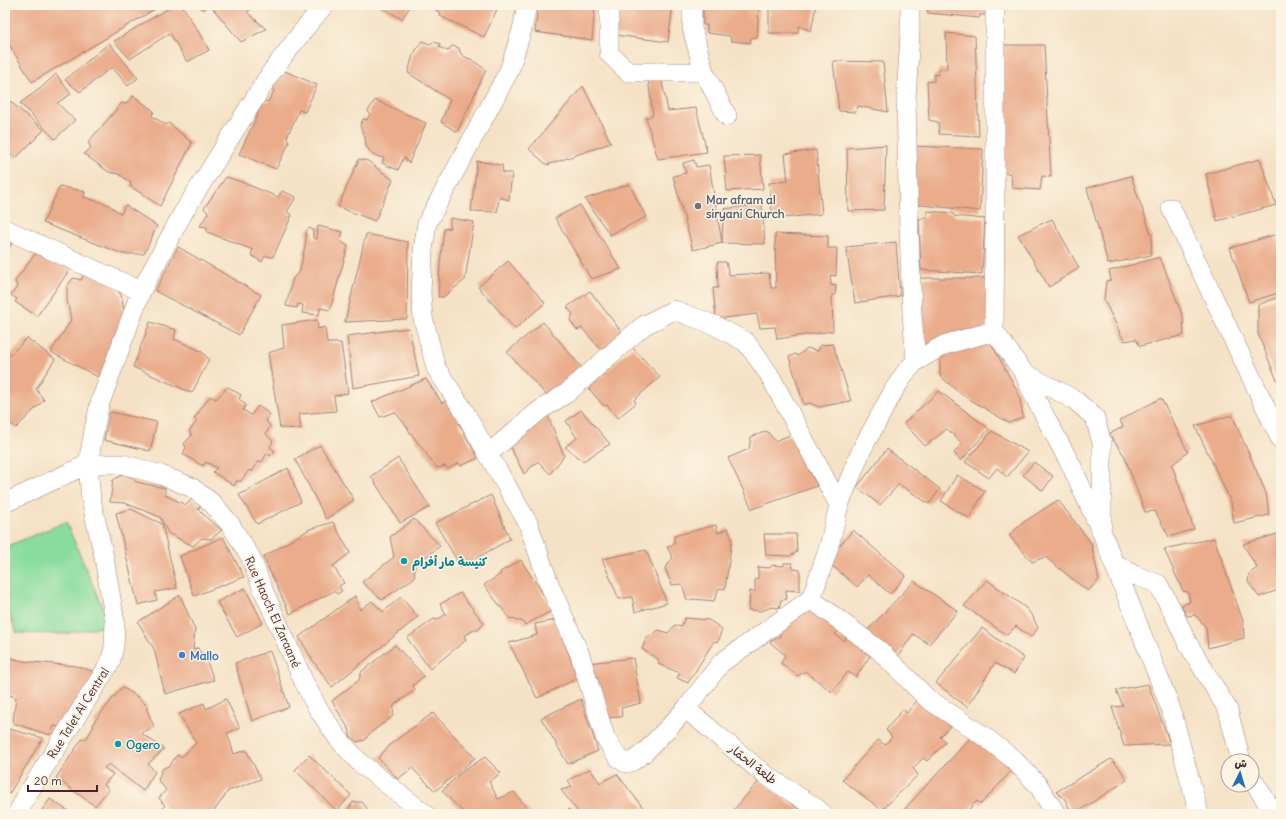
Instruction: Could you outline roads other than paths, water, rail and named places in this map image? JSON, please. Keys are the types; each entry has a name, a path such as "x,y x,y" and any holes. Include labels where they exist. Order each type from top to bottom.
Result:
{"street":[{"name":"Rue Talet Al Central","path":"17,814 27,795 110,663 114,647 115,622 91,500 88,464 100,403 110,380 141,291 183,213 270,74 324,5"},
{"path":"528,5 509,71 427,223 423,251 421,293 423,318 436,368 464,411 528,523 548,580 580,655 606,737 614,752 620,759 626,763 633,761 645,752 686,709 721,663 811,598 828,550 839,505 862,449 904,373 916,361 944,345 994,331"},
{"path":"609,5 609,53 628,72 704,72"},
{"path":"692,5 692,28 704,72 727,116"},
{"path":"910,5 910,34 906,99 908,215 912,314 916,361"},
{"path":"995,5 994,331 1024,373 1033,394 1072,467 1102,533 1172,709 1199,814"},
{"path":"1171,208 1281,440"},
{"path":"5,229 141,291"},
{"path":"488,454 540,410 567,393 643,326 674,310 714,324 746,342 769,374 839,505"},
{"path":"1024,373 1075,400 1095,418 1102,443 1102,533"},
{"path":"5,504 88,464"},
{"name":"Rue Haoch El Zaraané","path":"88,464 122,464 161,475 191,487 212,503 230,524 250,556 264,592 317,708 337,737 359,762 425,814"},
{"path":"1113,562 1134,575 1158,584 1187,642 1228,710 1239,753"},
{"path":"811,598 879,650 928,699 985,737 1013,759 1038,785 1056,814"},
{"name":"طلعة الحمّار","path":"686,709 764,774 823,814"},
{"path":"1260,791 1272,810 1281,806"}],"place":[{"name":"Mar afram al siryani Church","path":"698,206"},
{"name":"كنيسة مار أفرام","path":"404,561"},
{"name":"Mallo","path":"182,655"},
{"name":"Ogero","path":"118,744"}]}
